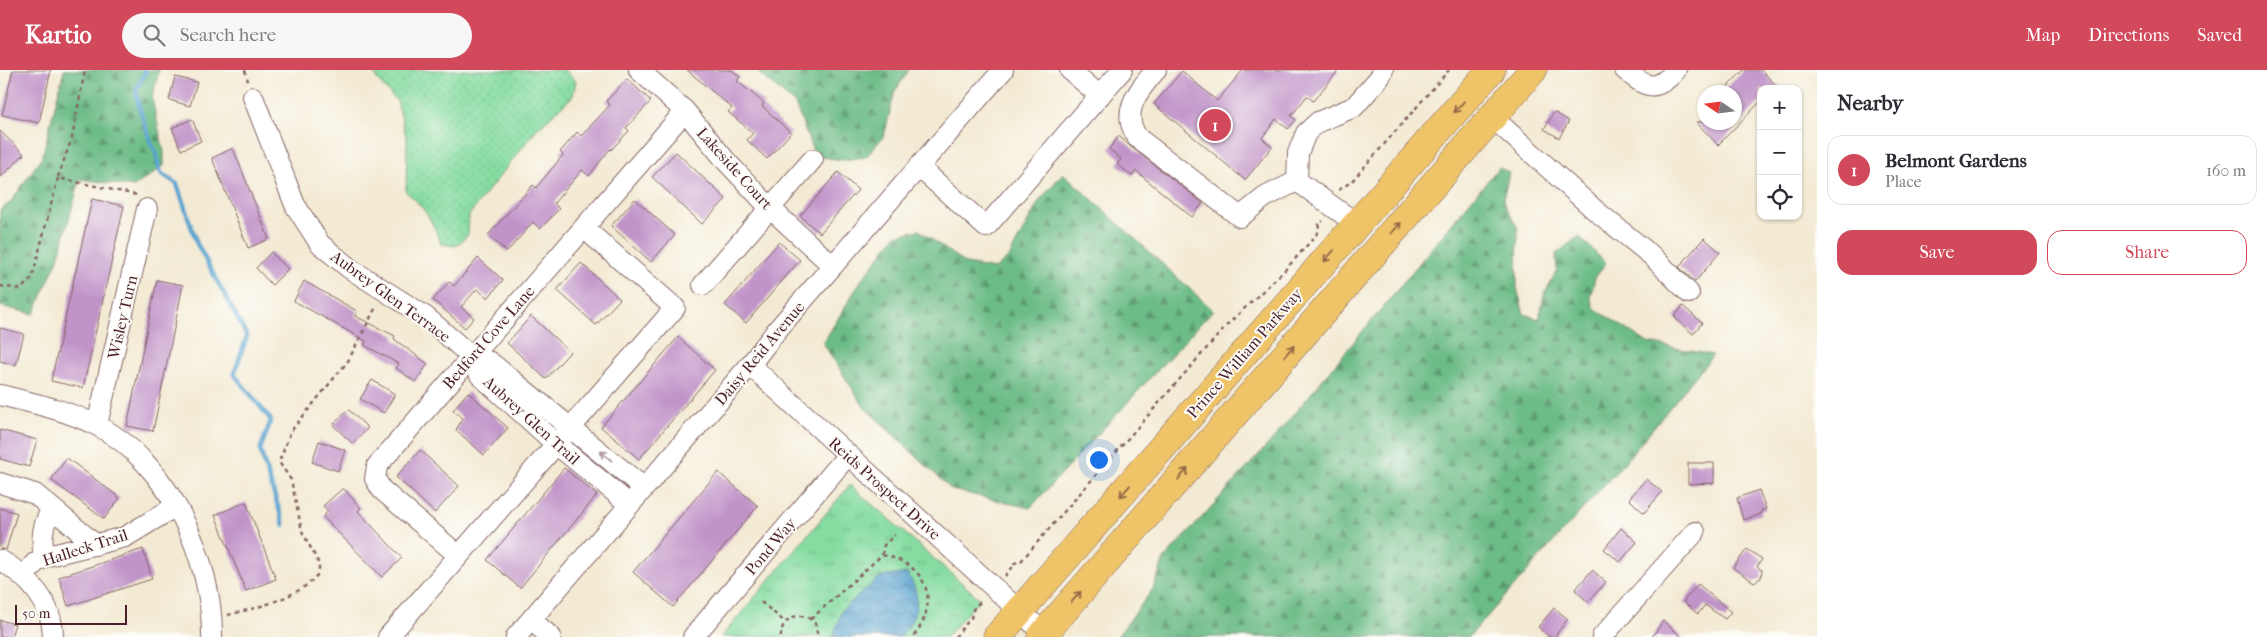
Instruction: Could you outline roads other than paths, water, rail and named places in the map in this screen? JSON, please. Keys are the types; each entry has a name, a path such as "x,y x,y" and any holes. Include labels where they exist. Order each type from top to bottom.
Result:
{"highway":[{"name":"Prince William Parkway","path":"997,637 1491,70"},
{"name":"Prince William Parkway","path":"1044,636 1533,70"}],"street":[{"name":"Lakeside Court","path":"639,70 685,111 726,161 770,208 832,266"},
{"path":"1070,70 1100,96"},
{"path":"919,167 986,227 1122,70"},
{"path":"1156,70 1140,89 1131,107 1130,123 1138,138 1240,217 1265,197 1297,181"},
{"path":"1297,181 1298,153 1306,133 1318,122 1354,107 1380,77 1383,70"},
{"path":"1625,70 1649,86 1658,86 1666,82 1676,70"},
{"name":"Daisy Reid Avenue","path":"516,637 750,365 832,266 919,167 993,73"},
{"name":"Aubrey Glen Terrace","path":"253,97 295,205 320,244 336,259 426,317 471,356"},
{"name":"Bedford Cove Lane","path":"459,556 382,490 375,479 375,473 381,460 685,111"},
{"path":"1492,117 1596,211 1651,255 1689,293"},
{"path":"702,285 813,159"},
{"path":"1297,181 1357,224"},
{"name":"Wisley Turn","path":"97,425 147,209"},
{"path":"388,637 675,308 584,228"},
{"name":"Aubrey Glen Trail","path":"471,356 490,362 572,427 644,488"},
{"name":"Aubrey Glen Trail","path":"471,356 480,375 556,444 629,504"},
{"name":"Reids Prospect Drive","path":"750,365 1044,636"},
{"path":"0,395 53,408 97,425 133,451 148,467 187,524 211,606 212,628"},
{"name":"Pond Way","path":"693,637 848,454"},
{"path":"0,483 35,494 96,545"},
{"name":"Halleck Trail","path":"23,576 35,563 44,557 125,537 176,506"},
{"path":"44,557 43,530 46,517 52,509"},
{"path":"1602,637 1695,532"},
{"path":"0,560 23,576 47,606 53,637"},
{"path":"531,620 551,637"}],"water":[{"path":"907,573 912,581 917,598 911,621 900,637 833,637 842,610 880,577"}],"waterway":[{"path":"144,70 146,71 136,90 139,107 156,152 159,169 162,174 177,184 197,244 247,336 234,374 271,420 260,450 284,525"}],"place":[{"name":"Belmont Gardens","path":"1215,125"}]}
